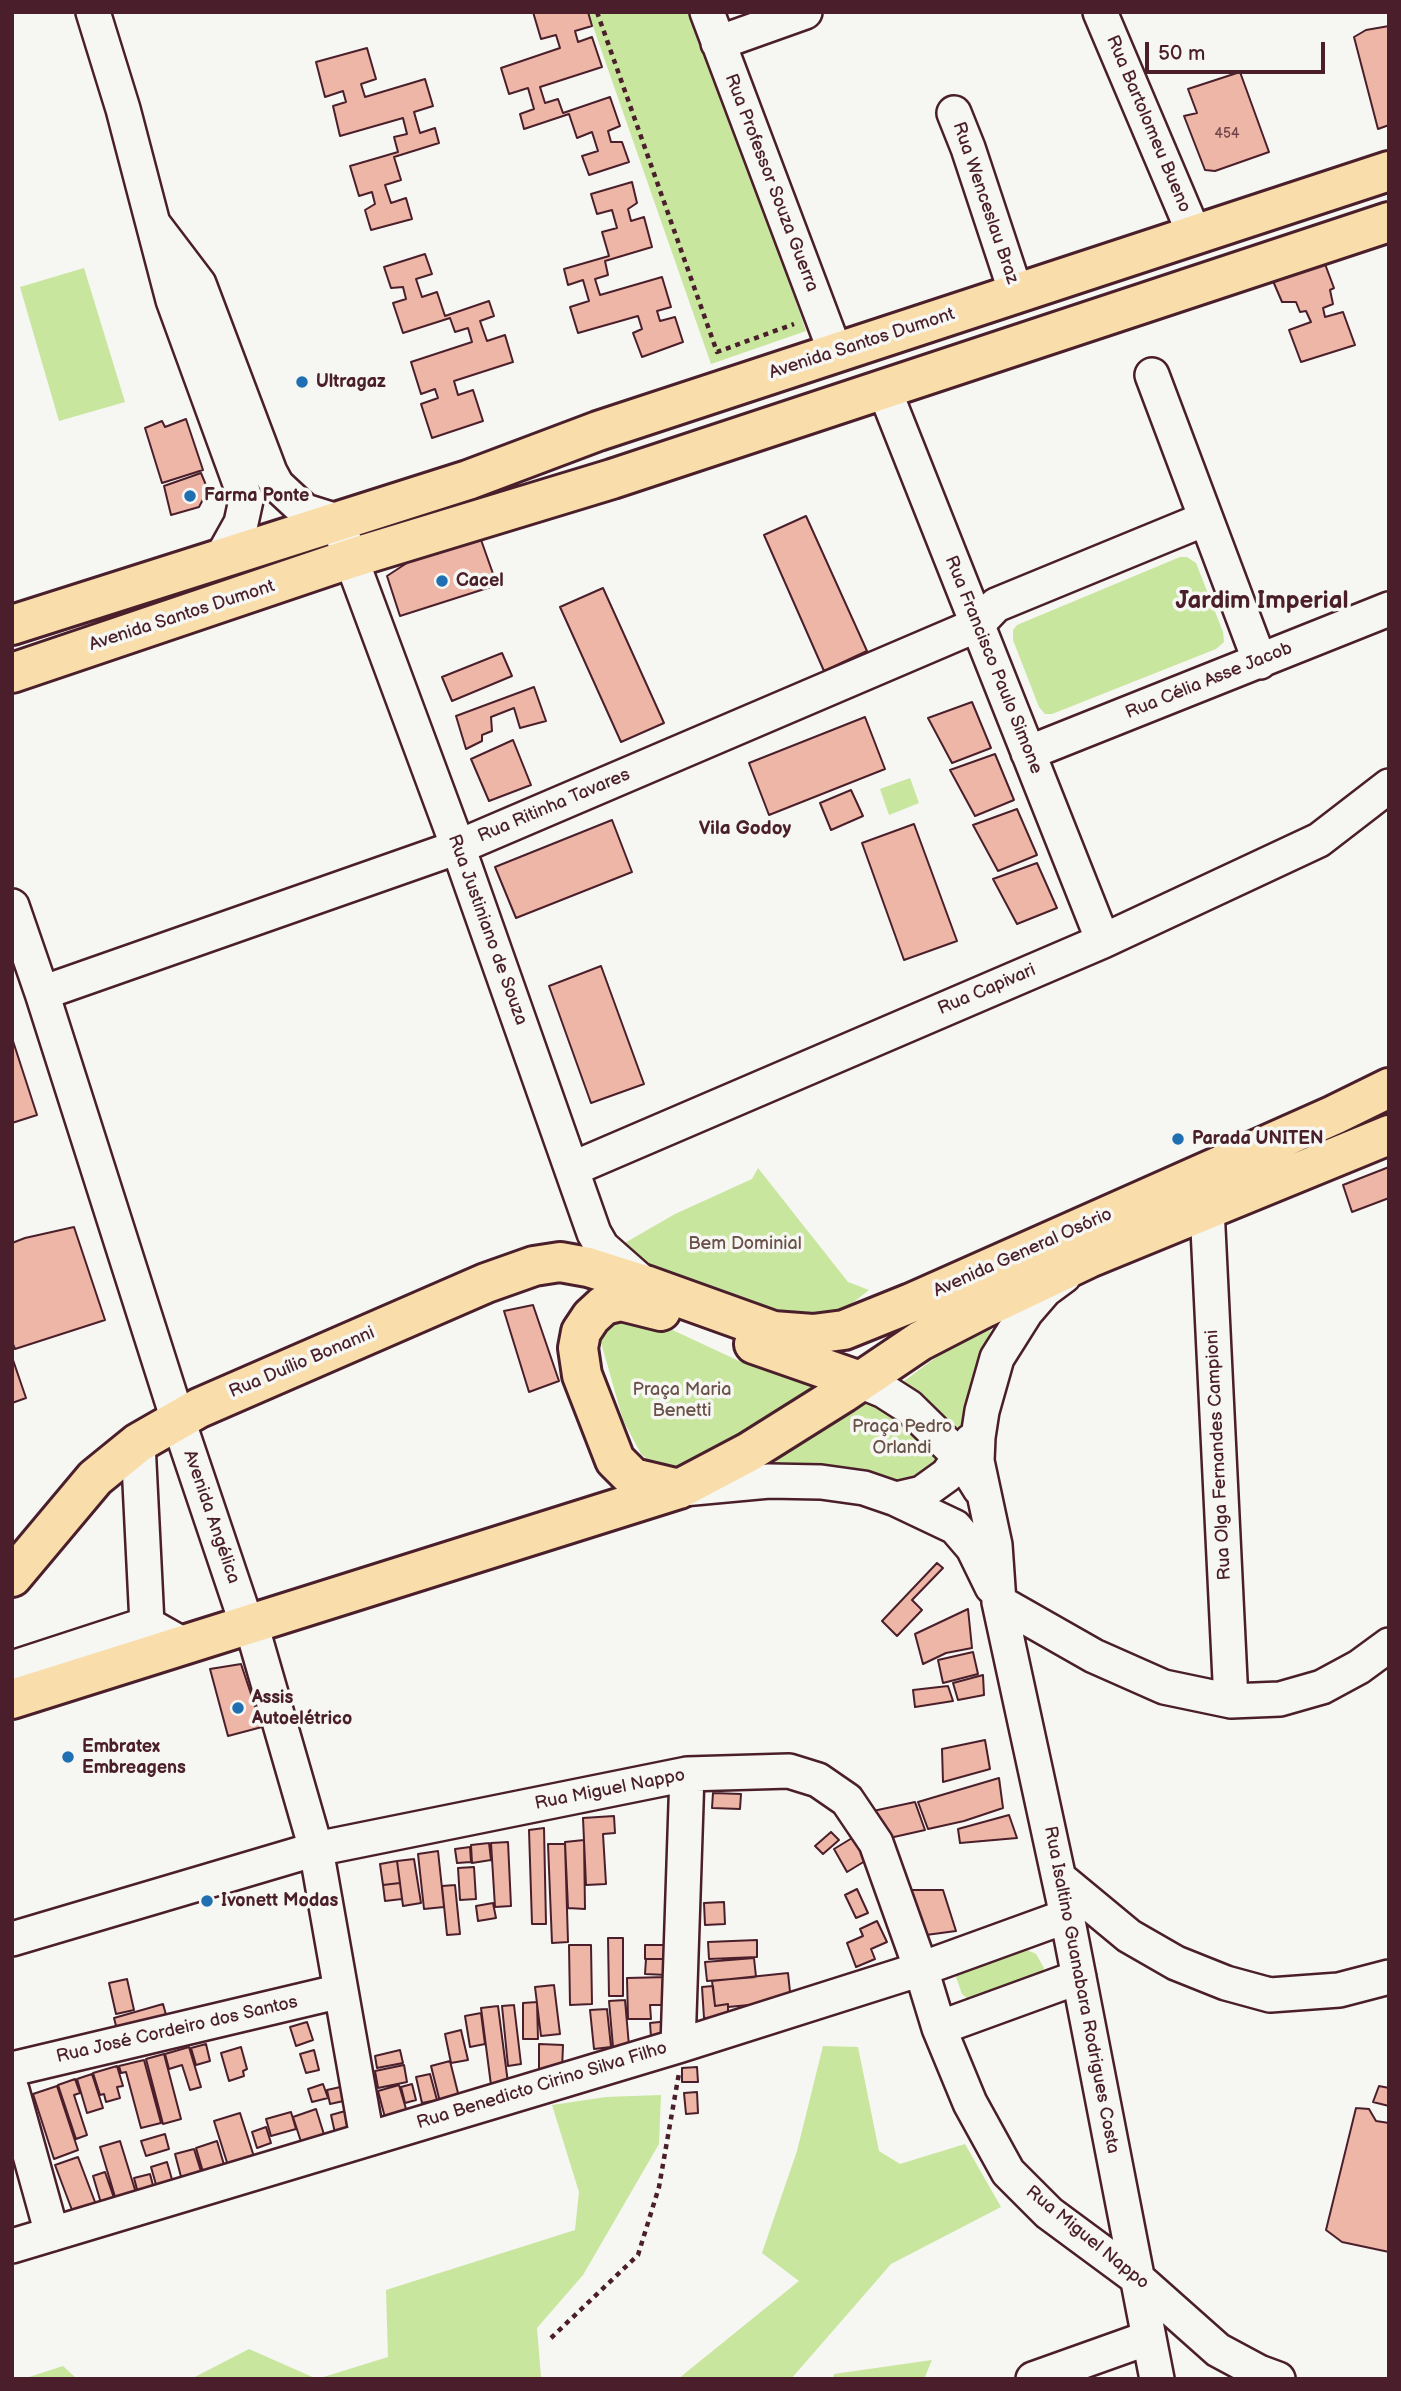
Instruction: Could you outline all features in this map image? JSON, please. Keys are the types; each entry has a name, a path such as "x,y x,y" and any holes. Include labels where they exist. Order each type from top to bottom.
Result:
{"main road":[{"name":"Avenida Santos Dumont","path":"12,625 468,480 598,430 1389,171"},
{"name":"Avenida Santos Dumont","path":"12,673 352,558 612,479 1389,222"},
{"name":"Avenida General Osório","path":"645,1285 773,1331 813,1334 844,1330 911,1303 1389,1088"},
{"name":"Avenida General Osório","path":"12,1699 679,1489 749,1452 920,1341 1089,1258 1389,1135"},
{"name":"Rua Duílio Bonanni","path":"12,1577 95,1478 138,1443 199,1408 474,1288 534,1266 561,1262 588,1267 645,1285"},
{"path":"645,1285 707,1327 773,1331"},
{"path":"679,1489 633,1478 615,1460 582,1375 579,1340 580,1332 590,1317 604,1306 621,1301 637,1303 860,1381"}],"street":[{"path":"93,12 155,226 270,472 277,485 305,511 337,521 352,558"},
{"path":"713,27 805,12"},
{"name":"Rua Bartolomeu Bueno","path":"1100,12 1195,236"},
{"name":"Rua Professor Souza Guerra","path":"713,27 836,354"},
{"name":"Rua Wenceslau Braz","path":"954,113 1016,293"},
{"path":"185,289 246,500 241,523 222,557"},
{"path":"1152,376 1260,662"},
{"name":"Rua Francisco Paulo Simone","path":"884,389 1103,940"},
{"name":"Rua Ritinha Tavares","path":"42,993 458,847 977,625 996,605 1205,519"},
{"name":"Rua Justiniano de Souza","path":"352,558 458,847 594,1233 602,1247 645,1285"},
{"name":"Rua Célia Asse Jacob","path":"1028,752 1389,609"},
{"name":"Rua Capivari","path":"572,1169 1103,940 1319,840 1389,786"},
{"name":"Avenida Angélica","path":"12,906 178,1420 242,1610 251,1624 316,1849 367,2138"},
{"name":"Rua Olga Fernandes Campioni","path":"1207,1208 1231,1701"},
{"name":"Rua Isaltino Guanabara Rodrigues Costa","path":"1089,1258 1045,1290 1026,1312 997,1358 982,1411 977,1461 995,1545 999,1602 1070,1929 1157,2379"},
{"name":"Rua Isaltino Guanabara Rodrigues Costa","path":"860,1381 884,1391 909,1407 960,1457 987,1500"},
{"path":"897,1499 922,1493 947,1475 971,1441 982,1411"},
{"path":"138,1443 147,1624"},
{"name":"Rua Isaltino Guanabara Rodrigues Costa","path":"679,1489 769,1481 821,1482 864,1488 897,1499 955,1527 973,1548 999,1602"},
{"path":"999,1602 1094,1656 1164,1687 1231,1701 1280,1699 1322,1687 1359,1667 1389,1645"},
{"path":"12,1668 147,1624 184,1645"},
{"name":"Rua Miguel Nappo","path":"12,1939 316,1849 687,1774 789,1771 818,1780 847,1800 876,1843 939,2028 970,2103 1008,2172 1049,2213 1137,2277 1218,2350 1278,2379"},
{"path":"677,2046 687,1774"},
{"path":"1059,1878 1129,1936 1176,1963 1226,1983 1270,1995 1339,1990 1389,1977"},
{"name":"Rua Benedicto Cirino Silva Filho","path":"12,2246 677,2046 921,1969 1070,1929 1092,1937 1129,1936"},
{"path":"939,2028 1079,1977"},
{"name":"Rua José Cordeiro dos Santos","path":"12,2069 341,1991"},
{"path":"12,2090 52,2234"},
{"path":"1033,2379 1148,2338"}],"path":[{"path":"597,12 717,352 795,325 790,312"},
{"path":"551,2338 638,2255 659,2187 680,2066 677,2046"}],"green space":[{"path":"588,12 695,12 806,331 711,364"},
{"path":"84,268 125,402 59,421 20,287"},
{"path":"1180,557 1187,557 1196,563 1223,632 1224,642 1216,649 1052,714 1045,714 1039,707 1013,640 1013,630 1017,625"},
{"path":"910,778 919,803 889,815 880,789"},
{"name":"Bem Dominial","path":"758,1168 848,1282 869,1290 841,1312 792,1315 738,1302 660,1273 623,1244 675,1214 752,1179"},
{"name":"Praça Maria Benetti","path":"634,1312 739,1361 825,1383 728,1444 679,1468 660,1470 641,1454 623,1420 600,1339 608,1322"},
{"name":"Praça Pedro Orlandi","path":"992,1327 980,1359 973,1415 918,1488 785,1470 774,1464 780,1456 907,1379 939,1355"},
{"path":"1021,1947 1036,1954 1044,1968 1038,1981 974,2004 962,1994 956,1977 968,1963"},
{"path":"823,2046 858,2047 879,2151 900,2164 965,2144 1001,2207 891,2264 791,2379 678,2379 799,2281 762,2253 797,2151"},
{"path":"661,2095 659,2144 583,2275 537,2328 541,2377 546,2379 317,2379 388,2357 386,2290 575,2230 579,2192 552,2105 606,2097"},
{"path":"249,2349 317,2379 191,2379"},
{"path":"932,2360 924,2379 833,2379 834,2374"},
{"path":"63,2366 77,2379 23,2379"}],"building":[{"path":"533,12 588,12 592,26 575,31 578,42 592,37 602,67 540,87 545,103 558,99 563,113 610,97 620,126 608,131 611,142 622,142 629,162 589,175 582,156 598,151 592,132 577,138 569,114 524,129 520,114 534,109 528,88 509,94 501,68 560,48 556,35 541,39"},
{"path":"1389,26 1389,125 1378,129 1354,37 1366,30"},
{"path":"367,48 376,79 361,84 365,97 425,79 433,106 414,112 420,133 435,128 439,143 394,157 401,180 385,185 391,203 406,198 412,219 371,230 365,210 375,204 372,192 359,196 350,166 398,152 394,137 407,134 403,118 340,136 333,106 346,102 343,91 325,97 316,62"},
{"path":"1240,72 1269,152 1215,171 1205,170 1184,116 1197,113 1188,89"},
{"path":"632,182 637,203 628,209 631,221 644,217 652,247 605,261 608,275 595,279 600,295 662,277 671,307 657,311 660,321 675,317 683,342 642,357 633,333 642,329 638,316 578,333 570,307 589,301 583,280 568,285 564,269 609,256 602,232 617,228 612,210 597,214 591,194"},
{"path":"425,254 432,274 416,279 422,297 437,292 445,316 489,301 494,316 480,321 487,341 505,335 513,362 454,381 458,395 473,390 483,421 432,438 421,404 438,398 435,389 421,394 411,362 472,342 468,328 455,332 450,318 403,333 393,303 406,299 403,287 391,288 384,267"},
{"path":"1322,256 1334,288 1330,290 1333,304 1323,308 1325,317 1343,312 1355,345 1301,362 1289,330 1311,322 1306,311 1300,312 1296,302 1282,302 1270,274"},
{"path":"186,419 203,470 162,483 145,428 162,421 165,427"},
{"path":"201,473 208,490 199,507 171,515 164,486"},
{"path":"806,516 867,651 824,671 764,535"},
{"name":"Cacel","path":"480,537 497,585 400,616 387,576 416,557"},
{"path":"603,588 664,723 621,742 560,607"},
{"path":"502,653 512,676 452,701 442,677"},
{"path":"534,687 546,721 520,728 514,708 491,717 492,731 482,735 482,741 466,749 456,716"},
{"path":"972,702 991,748 952,763 928,718"},
{"path":"865,717 885,769 769,815 749,763"},
{"path":"513,740 531,785 489,801 471,759"},
{"path":"995,754 1014,800 975,816 950,770"},
{"path":"851,790 863,816 831,830 820,803"},
{"path":"1017,809 1037,855 998,871 973,825"},
{"path":"612,820 632,872 516,918 495,867"},
{"path":"914,824 957,941 904,960 862,843"},
{"path":"1037,863 1057,908 1017,924 993,879"},
{"path":"601,966 644,1084 591,1103 549,986"},
{"path":"12,1038 37,1115 12,1123"},
{"path":"1389,1167 1389,1198 1352,1212 1343,1185"},
{"path":"74,1227 105,1320 15,1349 12,1342 12,1243"},
{"path":"533,1305 559,1381 529,1392 504,1311"},
{"path":"12,1357 26,1398 12,1403"},
{"path":"937,1563 943,1568 912,1600 922,1610 897,1636 882,1621"},
{"path":"968,1609 972,1648 946,1653 923,1664 915,1634"},
{"path":"973,1652 978,1674 943,1683 938,1660"},
{"path":"241,1664 262,1727 228,1736 210,1669"},
{"path":"983,1675 984,1695 958,1700 953,1683"},
{"path":"948,1686 953,1701 915,1707 913,1690"},
{"path":"985,1740 990,1769 943,1782 942,1749"},
{"path":"999,1778 1003,1808 928,1829 918,1802"},
{"path":"713,1793 741,1794 740,1809 712,1808"},
{"path":"915,1802 925,1830 885,1839 873,1811"},
{"path":"1009,1815 1017,1838 960,1843 958,1829"},
{"path":"614,1816 615,1833 603,1834 606,1884 586,1885 583,1818"},
{"path":"544,1828 546,1924 532,1924 529,1830"},
{"path":"831,1832 839,1840 823,1854 815,1846"},
{"path":"857,1835 870,1858 847,1872 834,1849"},
{"path":"584,1840 585,1909 568,1908 565,1842"},
{"path":"508,1842 511,1906 495,1907 491,1843"},
{"path":"489,1843 491,1860 472,1863 471,1845"},
{"path":"548,1844 565,1844 568,1942 552,1943"},
{"path":"470,1847 471,1862 457,1863 455,1849"},
{"path":"438,1851 444,1907 424,1909 418,1854"},
{"path":"414,1859 421,1903 403,1906 397,1861"},
{"path":"397,1861 400,1883 383,1885 380,1864"},
{"path":"474,1867 476,1899 460,1900 458,1868"},
{"path":"400,1883 402,1899 385,1901 383,1885"},
{"path":"455,1885 460,1934 447,1935 442,1886"},
{"path":"857,1889 868,1913 856,1918 845,1895"},
{"path":"910,1890 943,1890 956,1931 926,1935"},
{"path":"724,1902 725,1924 705,1925 704,1903"},
{"path":"493,1903 496,1918 478,1921 476,1906"},
{"path":"877,1921 887,1942 871,1949 875,1959 856,1967 847,1943 863,1936 860,1929"},
{"path":"608,1938 623,1938 623,1996 609,1996"},
{"path":"757,1940 757,1957 709,1959 708,1942"},
{"path":"569,1945 591,1945 592,2004 570,2005"},
{"path":"645,1945 674,1945 674,1959 645,1959"},
{"path":"754,1958 756,1977 707,1981 705,1962"},
{"path":"646,1959 668,1959 667,1975 645,1974"},
{"path":"788,1973 791,2001 715,2006 712,1981"},
{"path":"668,1977 669,2005 650,2005 651,2019 628,2019 627,1978"},
{"path":"127,1979 134,2010 116,2014 109,1983"},
{"path":"554,1985 560,2034 541,2036 535,1987"},
{"path":"713,1986 715,2006 728,2004 728,2017 704,2018 702,1987"},
{"path":"625,2000 629,2046 613,2047 609,2001"},
{"path":"537,2002 538,2039 523,2039 523,2003"},
{"path":"163,2004 168,2022 120,2041 114,2018"},
{"path":"514,2005 521,2064 508,2066 502,2006"},
{"path":"498,2006 508,2083 491,2085 481,2008"},
{"path":"607,2009 611,2047 594,2049 590,2010"},
{"path":"481,2013 485,2044 470,2047 465,2016"},
{"path":"669,2021 671,2034 651,2037 650,2023"},
{"path":"307,2022 313,2040 296,2046 290,2027"},
{"path":"461,2030 468,2060 451,2063 445,2034"},
{"path":"206,2044 210,2061 196,2065 191,2048"},
{"path":"539,2044 563,2045 562,2070 539,2070"},
{"path":"189,2047 201,2087 190,2090 182,2065 169,2069 165,2054"},
{"path":"241,2047 247,2069 243,2071 244,2076 229,2081 221,2053"},
{"path":"314,2050 319,2070 306,2073 300,2054"},
{"path":"400,2050 403,2063 377,2068 375,2056"},
{"path":"164,2054 181,2119 163,2124 146,2059"},
{"path":"144,2060 161,2123 141,2128 126,2072 121,2073 119,2066"},
{"path":"450,2061 461,2105 442,2110 431,2066"},
{"path":"404,2065 407,2082 378,2088 375,2071"},
{"path":"117,2066 123,2086 117,2087 120,2098 106,2102 104,2094 100,2095 93,2073"},
{"path":"697,2067 698,2082 682,2082 682,2068"},
{"path":"92,2074 103,2108 87,2113 77,2079"},
{"path":"430,2074 437,2100 422,2103 416,2077"},
{"path":"75,2079 80,2093 74,2095 87,2135 76,2139 58,2085"},
{"path":"323,2084 328,2098 312,2102 308,2089"},
{"path":"412,2084 416,2100 405,2103 401,2087"},
{"path":"399,2085 409,2119 387,2125 378,2091"},
{"path":"57,2086 78,2150 54,2159 33,2094"},
{"path":"345,2086 348,2100 330,2104 327,2090"},
{"path":"1379,2086 1389,2088 1389,2106 1373,2102"},
{"path":"697,2092 698,2113 686,2114 684,2093"},
{"path":"1356,2108 1369,2109 1376,2121 1389,2123 1389,2252 1342,2242 1326,2230"},
{"path":"316,2109 327,2144 304,2151 293,2117"},
{"path":"349,2110 352,2138 337,2142 331,2115"},
{"path":"291,2112 296,2129 271,2136 266,2119"},
{"path":"240,2113 256,2163 230,2172 214,2121"},
{"path":"266,2127 271,2143 257,2148 252,2132"},
{"path":"165,2134 169,2149 146,2156 141,2141"},
{"path":"120,2141 136,2193 116,2200 100,2147"},
{"path":"217,2141 227,2175 206,2182 196,2148"},
{"path":"194,2149 204,2181 184,2188 175,2154"},
{"path":"78,2157 98,2210 75,2218 55,2165"},
{"path":"167,2162 173,2183 157,2188 151,2167"},
{"path":"105,2172 114,2198 101,2203 93,2176"},
{"path":"150,2174 154,2189 138,2193 134,2178"}],"place":[{"name":"Ultragaz","path":"302,382"},
{"name":"Farma Ponte","path":"190,496"},
{"name":"Cacel","path":"442,581"},
{"name":"Parada UNITEN","path":"1178,1139"},
{"name":"Assis Autoelétrico","path":"238,1708"},
{"name":"Embratex Embreagens","path":"68,1757"},
{"name":"Ivonett Modas","path":"207,1901"}],"district":[{"name":"Jardim Imperial","path":"1262,602"},
{"name":"Vila Godoy","path":"745,829"}]}
